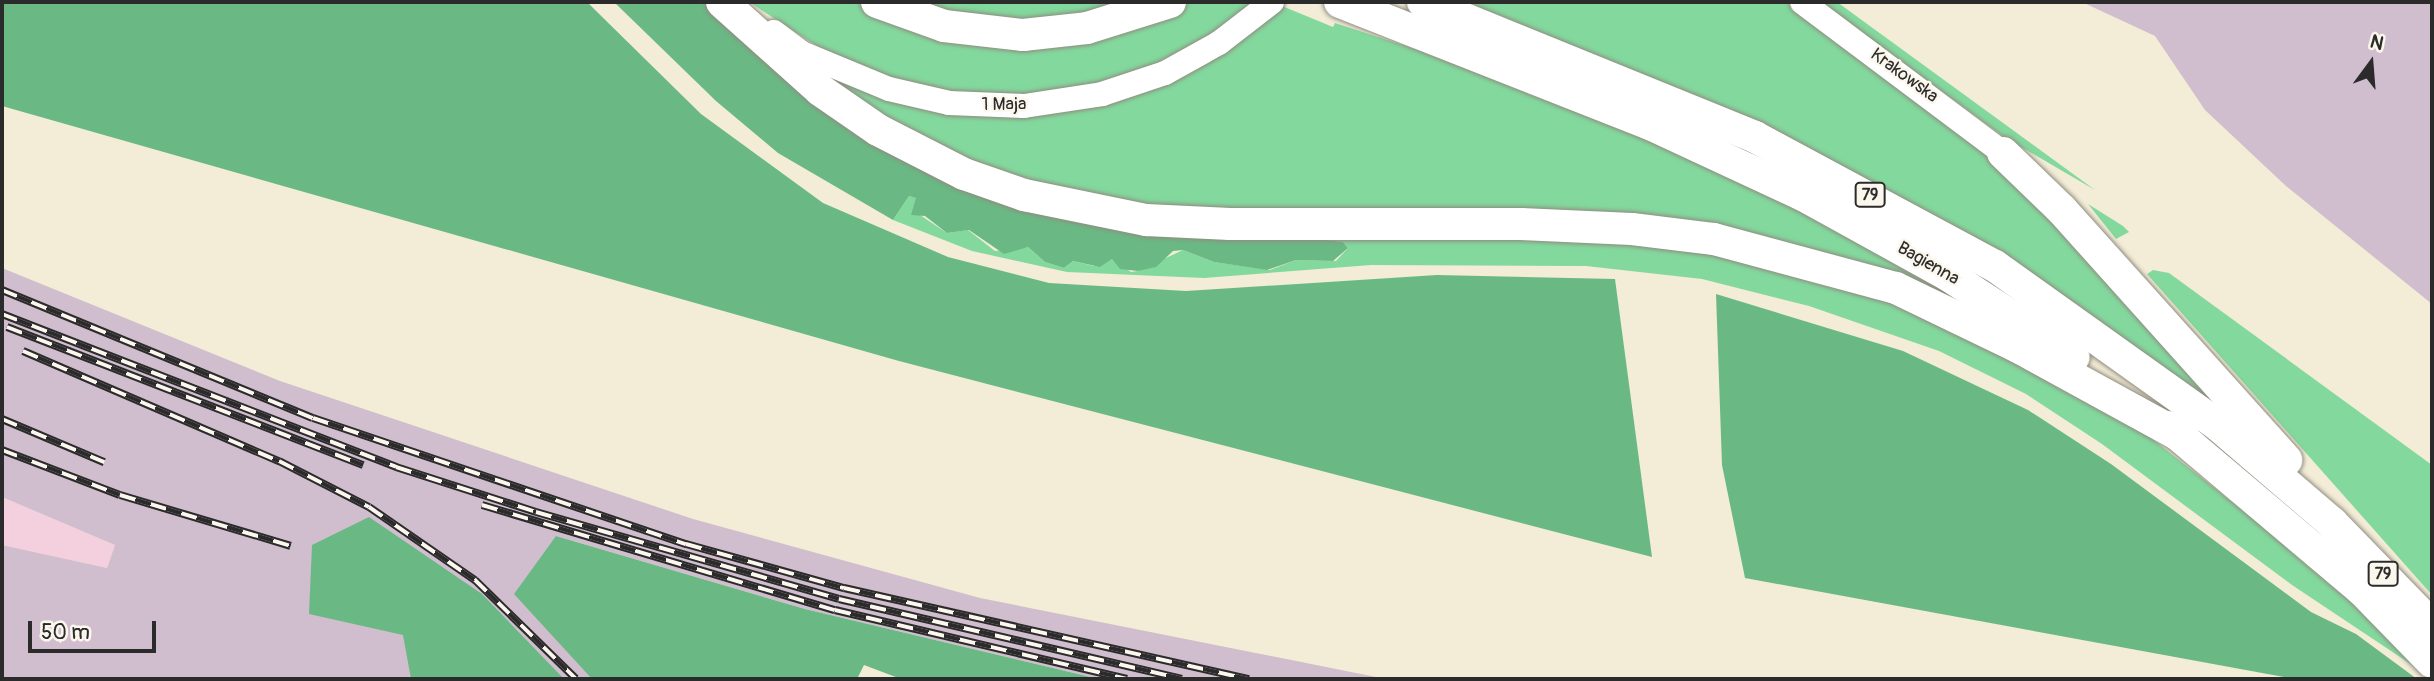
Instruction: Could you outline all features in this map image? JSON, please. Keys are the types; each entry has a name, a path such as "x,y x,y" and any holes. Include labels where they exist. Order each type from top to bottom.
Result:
{"main road":[{"path":"722,2 801,74 860,118 964,174 1024,195 1146,220 1230,225 1546,225 1714,239 1896,288 2018,347 2184,438"},
{"path":"877,2 944,26 1023,35 1087,29 1170,2"},
{"name":"Bagienna","path":"1340,2 1650,124 1803,195 1948,275 2086,365 2184,438 2363,591 2432,662"},
{"name":"Bagienna","path":"1423,2 1755,137 1996,266 2209,419 2332,523 2432,626"},
{"path":"2003,153 2119,272 2307,483 2332,523"}],"street":[{"name":"1 Maja","path":"735,2 803,53 858,78 937,101 1002,106 1066,102 1148,80 1202,54 1272,2"},
{"name":"Krakowska","path":"1802,2 2003,153"}],"shaded area":[{"path":"2082,2 2432,2 2432,304 2286,186 2205,110 2155,36"},
{"path":"2,268 280,381 693,519 980,598 1386,679 1099,679 805,609 556,536 624,679 2,679 2,545 107,568 115,545 2,497"},
{"path":"2,497 115,545 107,568 2,545"}],"green space":[{"path":"2,2 587,2 701,114 823,203 948,257 1049,283 1186,291 1437,275 1615,279 1652,557 899,361 2,106"},
{"path":"614,2 706,2 763,55 935,171 1323,234 1326,240 1343,242 1348,248 1333,261 1296,260 1267,270 1214,262 1183,250 1173,251 1156,267 1138,271 1120,269 1112,259 1100,267 1073,261 1064,268 1045,262 1028,247 1004,254 969,230 947,233 925,216 911,215 916,198 909,196 893,220 778,153 716,101"},
{"path":"749,2 859,2 932,33 1178,9 1191,2 1257,2 1183,53 1116,80 1043,94 967,95 910,84 831,55"},
{"path":"897,2 1150,2 1022,27"},
{"path":"1469,2 1786,2 1941,116 2030,193 2238,421 2111,333"},
{"path":"1820,2 1837,2 2095,190 2004,137"},
{"path":"1282,6 1333,27 1335,23 1489,73 1721,167 1990,315 1823,253 1209,213 1067,195 929,146 819,72 1056,113"},
{"path":"909,196 917,198 917,213 947,233 968,230 995,251 1028,247 1045,262 1064,268 1073,261 1094,266 1112,259 1131,272 1138,271 1183,250 1214,262 1270,270 1296,260 1336,261 1348,248 1343,242 1326,240 1323,234 1502,233 1674,244 1912,305 2146,434 2331,580 2424,673 2292,585 2102,444 2026,394 1939,351 1809,306 1702,279 1586,266 1371,265 1204,278 1067,272 972,251 893,220"},
{"path":"2088,204 2123,226 2129,232 2116,239"},
{"path":"2153,270 2169,273 2432,465 2432,595 2147,274"},
{"path":"1716,294 1903,351 2028,410 2111,464 2311,612 2356,634 2417,679 2295,679 1745,578 1722,465"},
{"path":"369,517 482,594 564,679 411,679 403,635 309,614 312,545"},
{"path":"556,536 805,609 1099,679 901,679 864,665 857,679 592,679 514,594"}],"railway":[{"path":"2,290 313,418 686,544 844,588 1249,679"},
{"path":"2,314 396,467 536,512 839,599 1182,679"},
{"path":"7,327 363,465"},
{"path":"23,351 279,461 369,507 475,580 576,679"},
{"path":"2,419 104,462"},
{"path":"2,450 120,495 291,546"},
{"path":"482,505 835,610 1127,679"}]}
